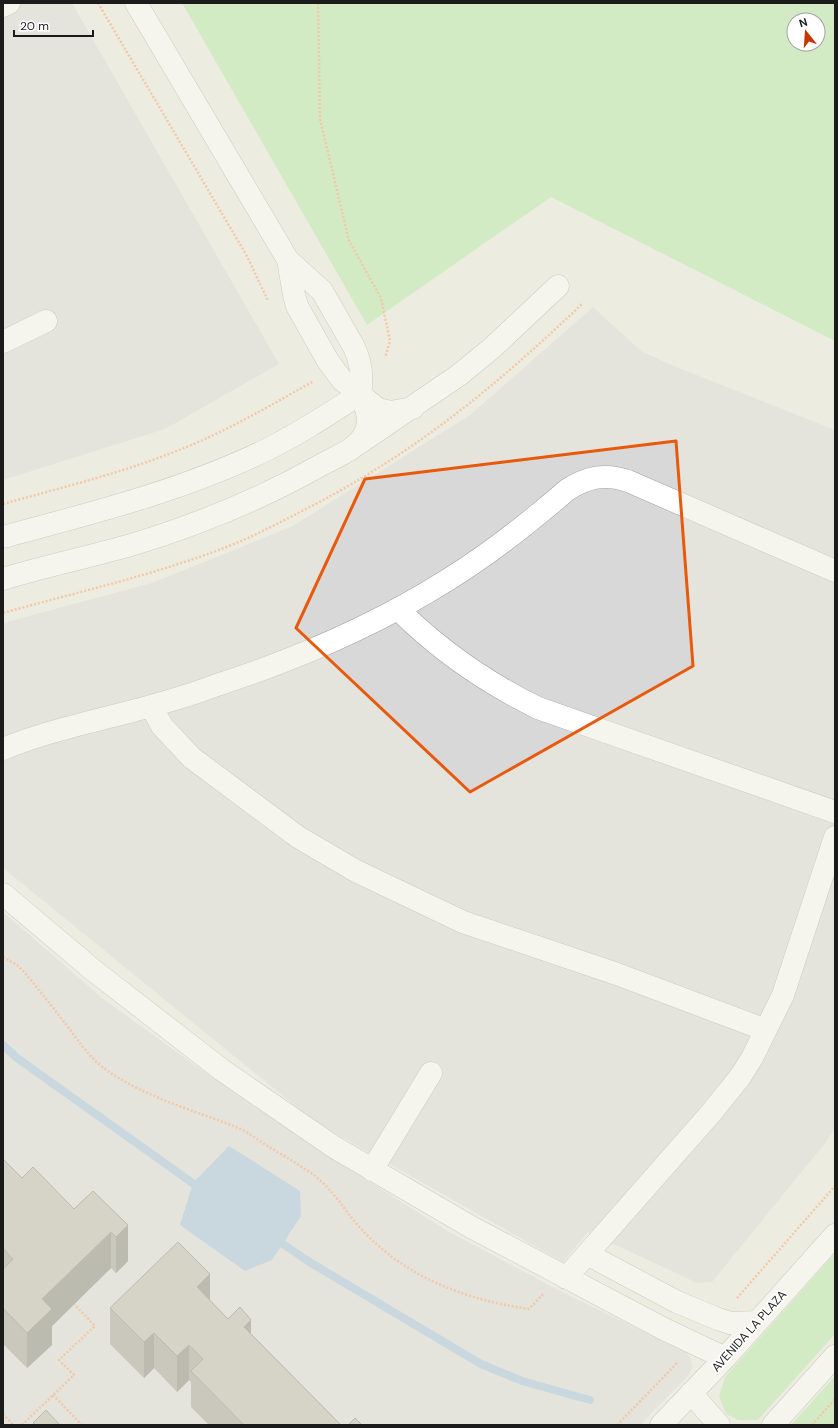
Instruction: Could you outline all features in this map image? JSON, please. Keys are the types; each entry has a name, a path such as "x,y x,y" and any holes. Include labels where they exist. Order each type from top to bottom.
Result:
{"street":[{"path":"3,6 9,3"},
{"path":"136,3 288,260 322,291 354,346 359,356 361,372 360,394 366,407 368,422 366,432 358,444"},
{"path":"288,260 297,306 334,370 342,380 372,404 384,411 400,412 413,408"},
{"path":"3,579 136,543 239,506 307,473 358,444 413,408 459,375 492,348 558,286"},
{"path":"3,342 46,321"},
{"path":"3,538 134,502 208,475 264,451 360,394"},
{"path":"3,749 49,732 152,706 219,685 298,655 398,609 450,578 487,553 580,482 605,476 616,477 628,481 835,571"},
{"path":"398,609 434,642 498,686 538,708 835,812"},
{"path":"152,706 162,726 192,758 298,836 356,871 463,922 631,978 766,1030"},
{"path":"566,1278 728,1093 752,1058 783,995 835,837"},
{"path":"3,894 93,970 222,1070 334,1148 471,1227 566,1278 725,1358"},
{"path":"372,1170 431,1073"},
{"name":"AVENIDA LA PLAZA","path":"660,1425 725,1358 835,1235"},
{"path":"587,1254 677,1302 718,1319 730,1323 757,1322"},
{"path":"773,1425 835,1356"},
{"path":"691,1393 719,1425"}],"path":[{"path":"98,3 246,256 270,304"},
{"path":"318,3 320,119 349,241 381,298 390,341 384,361"},
{"path":"3,504 154,460 184,448 253,416 334,370"},
{"path":"3,958 17,965 25,973 89,1055 106,1069 150,1093 186,1109 238,1128 312,1173 326,1185 364,1233 377,1245 423,1276 463,1295 502,1305 529,1309 547,1289 566,1278"},
{"path":"718,1319 788,1242 835,1186"},
{"path":"22,1425 74,1375 59,1360 95,1326 74,1304"},
{"path":"617,1425 695,1344"},
{"path":"53,1395 82,1425"},
{"path":"812,1425 835,1399"},
{"path":"3,1414 14,1425"}],"highlighted area":[{"path":"676,441 693,666 470,792 296,628 365,479"}],"shaded area":[{"path":"3,3 72,3 279,364 165,429 3,480"},
{"path":"593,307 641,351 669,364 835,430 835,1128 826,1142 712,1282 697,1283 588,1232 563,1262 315,1122 3,868 3,623 152,583 293,526 470,415"},
{"path":"3,912 102,998 199,1068 299,1137 449,1232 568,1295 686,1352 691,1359 692,1367 689,1375 640,1425 3,1425"}],"green space":[{"path":"182,3 835,3 835,341 551,197 367,325"},
{"path":"835,1253 835,1334 758,1420 738,1420 726,1414 719,1396 725,1377"},
{"path":"835,1376 835,1425 791,1425"}],"water":[{"path":"229,1146 300,1191 301,1216 272,1260 245,1271 180,1225 193,1183"}],"building":[{"path":"3,1159 22,1178 33,1167 74,1209 93,1191 128,1225 116,1237 111,1232 42,1299 52,1309 27,1333 3,1308 3,1269 13,1259 3,1248"},
{"path":"178,1242 210,1274 197,1287 228,1319 240,1307 251,1320 244,1327 341,1425 244,1425 191,1371 203,1359 189,1345 177,1356 154,1333 144,1342 110,1308"},
{"path":"46,1410 60,1425 36,1425 33,1423"},
{"path":"355,1418 362,1425 348,1425"}],"waterway":[{"path":"3,1045 17,1058 201,1189"},
{"path":"274,1238 311,1263 481,1364 522,1381 590,1400"}]}
